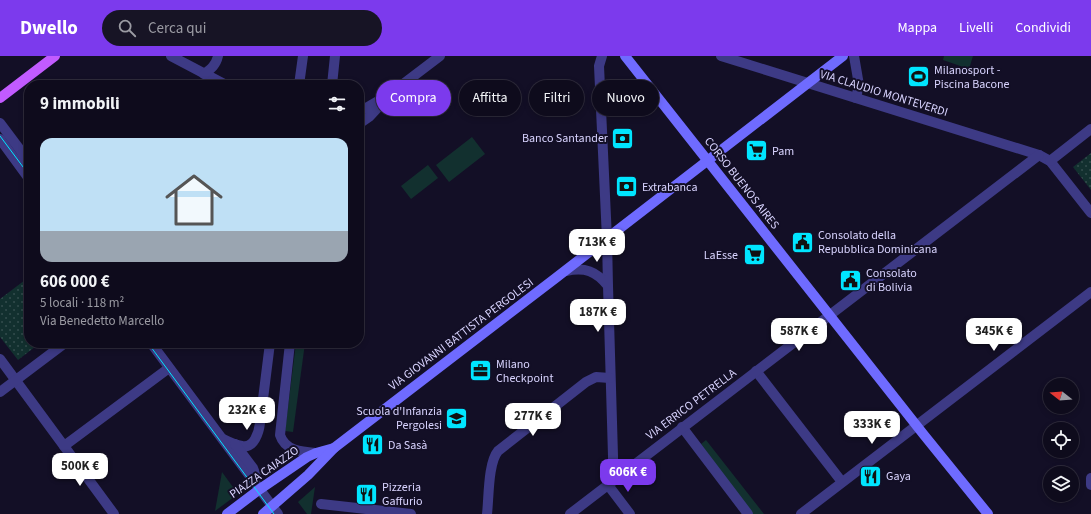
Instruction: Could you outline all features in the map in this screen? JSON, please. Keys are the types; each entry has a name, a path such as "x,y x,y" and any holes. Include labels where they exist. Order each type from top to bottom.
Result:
{"main road":[{"path":"0,98 55,56"},
{"name":"CORSO BUENOS AIRES","path":"625,56 988,514"},
{"name":"VIA GIOVANNI BATTISTA PERGOLESI","path":"320,456 334,448 566,271 843,56"},
{"path":"263,514 274,511 308,475 320,456"},
{"name":"PIAZZA CAIAZZO","path":"227,514 260,489 307,457 320,456"}],"street":[{"path":"170,56 216,80"},
{"path":"204,74 214,66 217,62 218,56"},
{"path":"300,80 303,56"},
{"path":"333,80 335,56"},
{"path":"408,80 440,56"},
{"path":"602,56 599,66 600,100 607,239 610,378 614,456 608,485 630,514"},
{"name":"VIA CLAUDIO MONTEVERDI","path":"721,56 1039,155 1050,161"},
{"path":"854,56 859,85 856,98"},
{"path":"364,109 376,102"},
{"path":"364,120 376,109"},
{"path":"0,123 24,156"},
{"path":"1091,129 1050,161 1091,213"},
{"path":"0,139 24,171"},
{"name":"VIA ERRICO PETRELLA","path":"570,514 1039,155"},
{"path":"566,271 576,268 584,269 597,276 608,286"},
{"path":"801,514 1089,294"},
{"path":"0,392 58,348"},
{"path":"155,348 260,489 274,511"},
{"path":"223,439 243,446 250,444 257,435 260,423 269,348"},
{"path":"289,348 280,435 283,443 291,448 320,456"},
{"path":"0,358 114,514"},
{"path":"64,446 169,368"},
{"path":"756,371 842,482"},
{"path":"487,514 491,466 498,451 586,382 596,377 610,378"},
{"path":"682,427 748,514"},
{"path":"236,444 253,468 257,476 260,489"},
{"path":"1091,478 1091,485"},
{"path":"321,504 411,514"}],"green space":[{"path":"944,56 973,56 969,69 943,60"},
{"path":"472,137 485,154 449,182 436,165"},
{"path":"1091,153 1091,190 1073,167"},
{"path":"428,165 438,178 411,199 401,186"},
{"path":"24,281 24,348 34,348 18,360 0,337 0,299"},
{"path":"295,348 304,348 293,432 285,431"},
{"path":"706,440 764,514 752,514 701,444"},
{"path":"222,472 238,494 215,511"},
{"path":"315,487 311,514 307,514 298,502"}],"tram line":[{"path":"0,136 24,168"},
{"path":"152,348 274,514"}],"place":[{"name":"Milanosport - Piscina Bacone","path":"918,77"},
{"name":"Banco Santander","path":"623,138"},
{"name":"Pam","path":"757,151"},
{"name":"Extrabanca","path":"626,187"},
{"name":"Consolato della Repubblica Dominicana","path":"803,242"},
{"name":"LaEsse","path":"754,255"},
{"name":"Consolato di Bolivia","path":"851,280"},
{"name":"Milano Checkpoint","path":"480,371"},
{"name":"Scuola d'Infanzia Pergolesi","path":"457,418"},
{"name":"Da Sasà","path":"373,445"},
{"name":"Gaya","path":"870,476"},
{"name":"Pizzeria Gaffurio","path":"367,494"}]}
